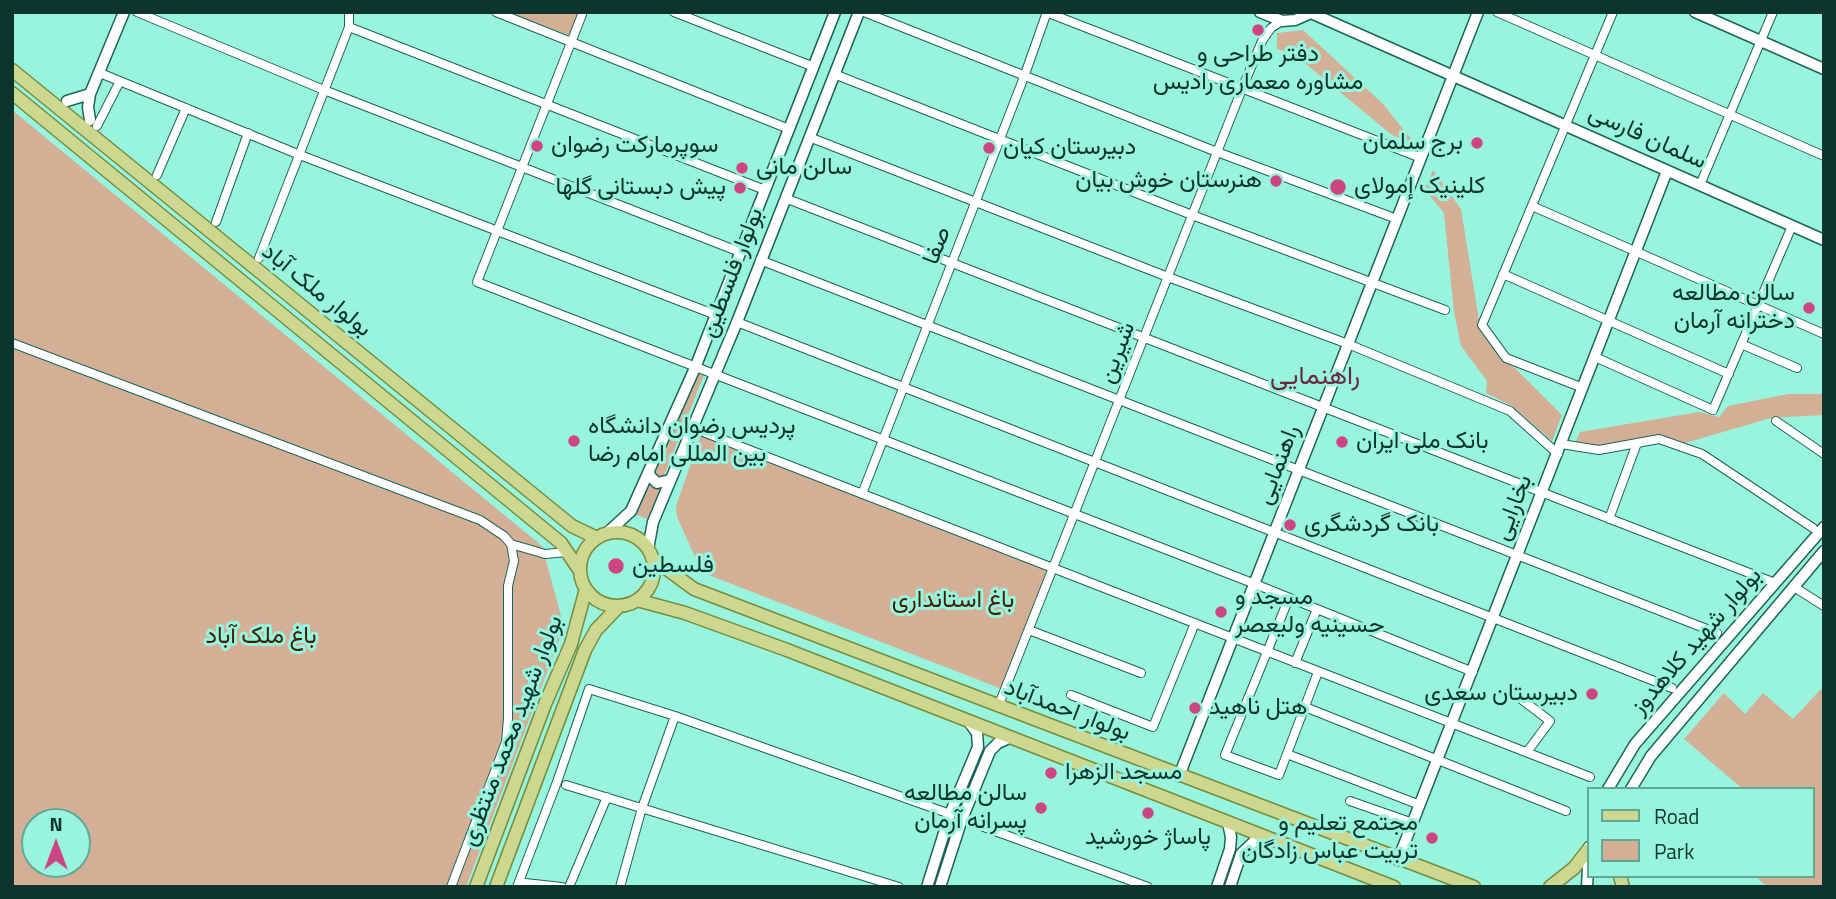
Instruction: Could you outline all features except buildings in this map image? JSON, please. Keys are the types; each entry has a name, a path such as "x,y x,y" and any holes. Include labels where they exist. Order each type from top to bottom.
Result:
{"main road":[{"path":"94,123 88,107 90,94 124,12"},
{"name":"بولوار فلسطین","path":"601,536 631,511 695,368 835,12"},
{"name":"بولوار فلسطین","path":"650,554 653,522 716,374 859,12"},
{"path":"1260,12 1295,20 1310,13"},
{"name":"راهنمایی","path":"1180,776 1478,12"},
{"path":"1695,12 1824,69"},
{"name":"سلمان فارسی","path":"1310,13 1824,240"},
{"name":"بولوار ملک آباد","path":"12,70 572,526 601,536"},
{"name":"بولوار ملک آباد","path":"12,93 564,547 580,571"},
{"path":"67,101 90,94"},
{"path":"789,129 809,137"},
{"name":"بخارایی","path":"1398,860 1668,170"},
{"path":"649,471 657,483 670,481"},
{"path":"564,547 572,537 572,526"},
{"name":"بولوار شهید کلاهدوز","path":"1609,787 1635,744 1775,583 1819,528"},
{"path":"615,532 634,536 650,554 653,577 650,586 637,600 619,606 600,602 586,589 580,571 584,552 601,536 615,532"},
{"name":"بولوار شهید کلاهدوز","path":"1632,787 1651,756 1824,551"},
{"name":"بولوار احمدآباد","path":"650,554 694,589 1398,860 1443,881 1474,887"},
{"name":"بولوار شهید محمد منتظری","path":"476,887 545,704 571,644 586,589"},
{"name":"بولوار احمدآباد","path":"637,600 685,613 787,650 1394,887"},
{"name":"بولوار شهید محمد منتظری","path":"496,887 585,650 596,630 619,606"},
{"path":"787,650 786,638 795,629"},
{"path":"545,704 562,712"},
{"path":"927,887 950,814 978,747 977,733 969,722"},
{"path":"940,887 962,819 990,751 1009,738"},
{"path":"978,747 986,747 990,751"},
{"path":"1228,823 1236,852 1230,887"},
{"path":"1217,887 1236,852 1260,836"},
{"path":"1550,887 1574,869 1588,850"},
{"path":"1587,887 1588,868"}],"street":[{"path":"137,12 324,90 740,252"},
{"path":"259,258 349,27 349,12"},
{"path":"496,12 789,129"},
{"path":"583,12 477,282 1255,584 1473,672"},
{"path":"674,12 814,67"},
{"path":"864,12 1217,152 1397,219"},
{"path":"1047,12 1421,158"},
{"name":"صفا","path":"862,494 1047,12"},
{"path":"1497,12 1824,156"},
{"path":"1583,388 1506,358 1482,325 1613,12"},
{"path":"1700,185 1773,12"},
{"name":"شیرین","path":"998,707 1242,89 1262,41 1277,17"},
{"path":"349,27 765,190"},
{"path":"100,72 300,155 716,315"},
{"path":"834,74 1192,215 1445,310"},
{"path":"94,123 120,81"},
{"path":"157,175 186,108"},
{"path":"216,222 248,133"},
{"path":"809,137 1348,344 1510,411 1559,449 1599,450 1659,439 1702,454 1819,528"},
{"path":"785,198 1775,583"},
{"path":"1532,206 1824,334"},
{"path":"1595,357 1713,410 1792,226"},
{"path":"760,260 1717,633"},
{"path":"1503,274 1728,374"},
{"path":"737,322 1672,688"},
{"path":"12,342 480,520 511,544 545,554 564,547"},
{"path":"1741,344 1797,368"},
{"path":"1776,421 1824,454"},
{"path":"693,428 1591,777"},
{"path":"1609,519 1637,443"},
{"path":"451,887 506,741 508,586 514,561 511,544"},
{"path":"1794,587 1824,606"},
{"path":"1289,598 1225,755 1279,775 1318,672"},
{"path":"1296,663 1317,609"},
{"path":"1072,695 1153,727 1195,623"},
{"path":"1029,630 1141,673"},
{"path":"517,887 589,688 950,814"},
{"path":"1521,699 1550,721 1527,752"},
{"path":"1305,707 1566,811"},
{"path":"620,887 642,808 675,716"},
{"path":"1286,754 1420,805"},
{"path":"566,785 899,887"},
{"path":"569,887 607,797"},
{"path":"1350,801 1413,823"},
{"path":"962,819 1148,887"},
{"path":"525,887 525,883 562,887"}],"green space":[{"path":"508,12 580,12 571,36"},
{"path":"1303,30 1383,104 1416,145 1392,135 1295,55 1277,49 1277,33"},
{"name":"باغ ملک آباد","path":"12,110 542,546 564,627 466,887 12,887"},
{"path":"1433,170 1461,209 1479,320 1485,338 1562,415 1552,441 1512,406 1486,393 1487,381 1461,346 1454,312 1444,213 1425,190"},
{"path":"700,373 704,375 663,478 654,476"},
{"path":"1788,394 1824,394 1824,415 1771,418 1685,443 1657,436 1602,446 1575,443 1580,432 1699,412 1719,417 1728,406"},
{"name":"باغ استانداری","path":"701,435 1045,568 1048,574 1002,689 706,574 700,568 677,517 676,506"},
{"path":"650,482 662,485 647,519 635,514"},
{"path":"1821,689 1824,691 1824,887 1768,887 1758,879 1815,878 1815,787 1741,787 1684,739 1724,693 1745,714 1763,693 1793,719"}],"place":[{"name":"دفتر طراحی و مشاوره معماری رادیس","path":"1258,30"},
{"name":"برج سلمان","path":"1477,143"},
{"name":"سوپرمارکت رضوان","path":"537,146"},
{"name":"دبیرستان کیان","path":"989,148"},
{"name":"سالن مانی","path":"742,168"},
{"name":"هنرستان خوش بیان","path":"1276,181"},
{"name":"کلینیک إمولای","path":"1338,187"},
{"name":"پیش دبستانی گلها","path":"740,188"},
{"name":"سالن مطالعه دخترانه آرمان","path":"1809,308"},
{"name":"پردیس رضوان دانشگاه بین المللی امام رضا","path":"574,441"},
{"name":"بانک ملی ایران","path":"1342,442"},
{"name":"بانک گردشگری","path":"1290,525"},
{"name":"فلسطین","path":"616,566"},
{"name":"مسجد و حسینیه ولیعصر","path":"1221,612"},
{"name":"دبیرستان سعدی","path":"1592,694"},
{"name":"هتل ناهید","path":"1195,708"},
{"name":"مسجد الزهرا","path":"1051,773"},
{"name":"سالن مطالعه پسرانه آرمان","path":"1041,808"},
{"name":"پاساژ خورشید","path":"1148,813"},
{"name":"مجتمع تعلیم و تربیت عباس زادگان","path":"1432,838"}],"district":[{"name":"راهنمایی","path":"1315,378"}]}
